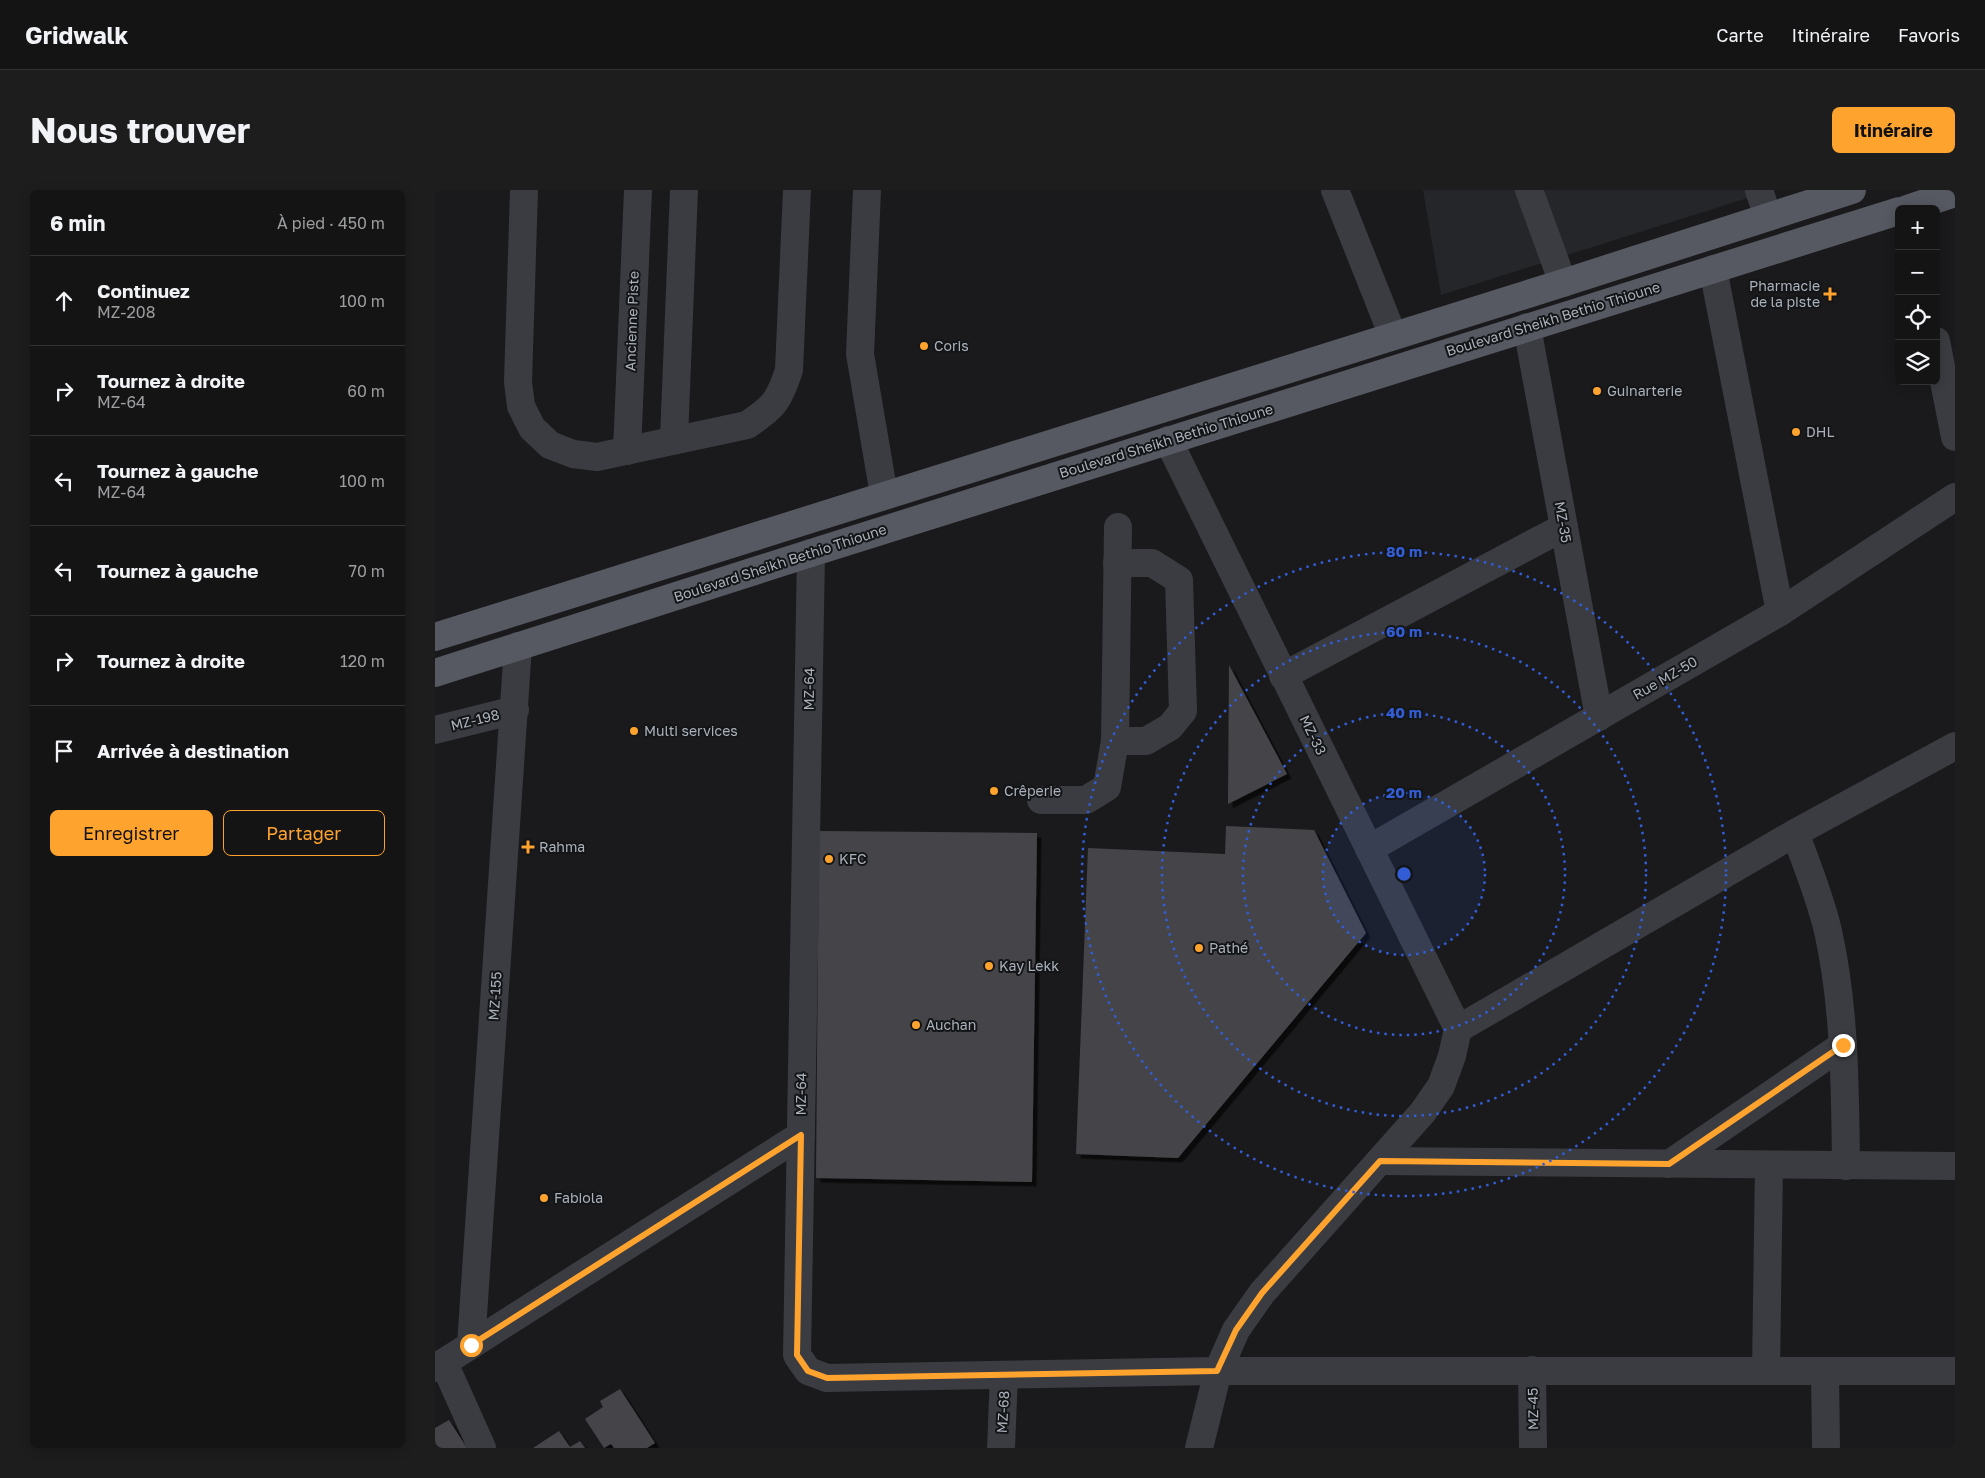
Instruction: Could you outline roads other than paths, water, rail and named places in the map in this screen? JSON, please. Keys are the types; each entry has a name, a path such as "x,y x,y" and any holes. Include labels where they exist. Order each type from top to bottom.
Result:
{"main road":[{"path":"435,637 1852,190"},
{"name":"Boulevard Sheikh Bethio Thioune","path":"1919,205 1955,193"},
{"name":"Boulevard Sheikh Bethio Thioune","path":"435,673 811,552 1895,213"}],"street":[{"path":"524,190 518,382 521,406 532,428 550,445 573,454 597,456 747,425 767,412 782,393 789,370 797,190"},
{"name":"Ancienne Piste","path":"627,451 638,190"},
{"path":"674,439 684,190"},
{"path":"867,190 860,354 884,496"},
{"path":"1335,190 1393,336"},
{"path":"1529,190 1563,282"},
{"path":"1759,190 1768,217"},
{"path":"1713,269 1780,612"},
{"name":"MZ-35","path":"1527,327 1599,716"},
{"path":"1940,361 1955,437"},
{"name":"MZ-33","path":"1168,440 1457,1030"},
{"name":"Rue MZ-50","path":"1369,849 1780,612 1955,497"},
{"path":"1041,800 1086,800 1107,787 1115,741 1118,527"},
{"path":"1283,676 1564,527"},
{"name":"MZ-64","path":"811,552 797,1355 808,1371 827,1378 1217,1371 1955,1371"},
{"path":"1115,741 1146,741 1170,727 1183,711 1179,580 1153,563 1117,562"},
{"name":"MZ-155","path":"471,1345 518,646"},
{"name":"MZ-198","path":"435,730 515,710"},
{"path":"1199,1448 1217,1371 1236,1330 1262,1293 1423,1112 1441,1086 1452,1056 1457,1030 1795,833 1955,746"},
{"path":"1795,833 1815,887 1828,930 1838,995 1843,1045 1846,1166"},
{"path":"1669,1164 1843,1045"},
{"path":"482,1448 439,1365 801,1135"},
{"path":"1380,1161 1955,1166"},
{"path":"1766,1371 1769,1165"},
{"name":"MZ-45","path":"1532,1370 1533,1448"},
{"path":"1825,1371 1826,1448"},
{"name":"MZ-68","path":"1001,1448 1004,1375"}],"place":[{"name":"Pharmacie de la piste","path":"1830,294"},
{"name":"Coris","path":"924,346"},
{"name":"Guinarterie","path":"1597,391"},
{"name":"DHL","path":"1796,432"},
{"name":"Multi services","path":"634,731"},
{"name":"Crêperie","path":"994,791"},
{"name":"Rahma","path":"528,847"},
{"name":"KFC","path":"829,859"},
{"name":"Pathé","path":"1199,948"},
{"name":"Kay Lekk","path":"989,966"},
{"name":"Auchan","path":"916,1025"},
{"name":"Fabiola","path":"544,1198"}]}
